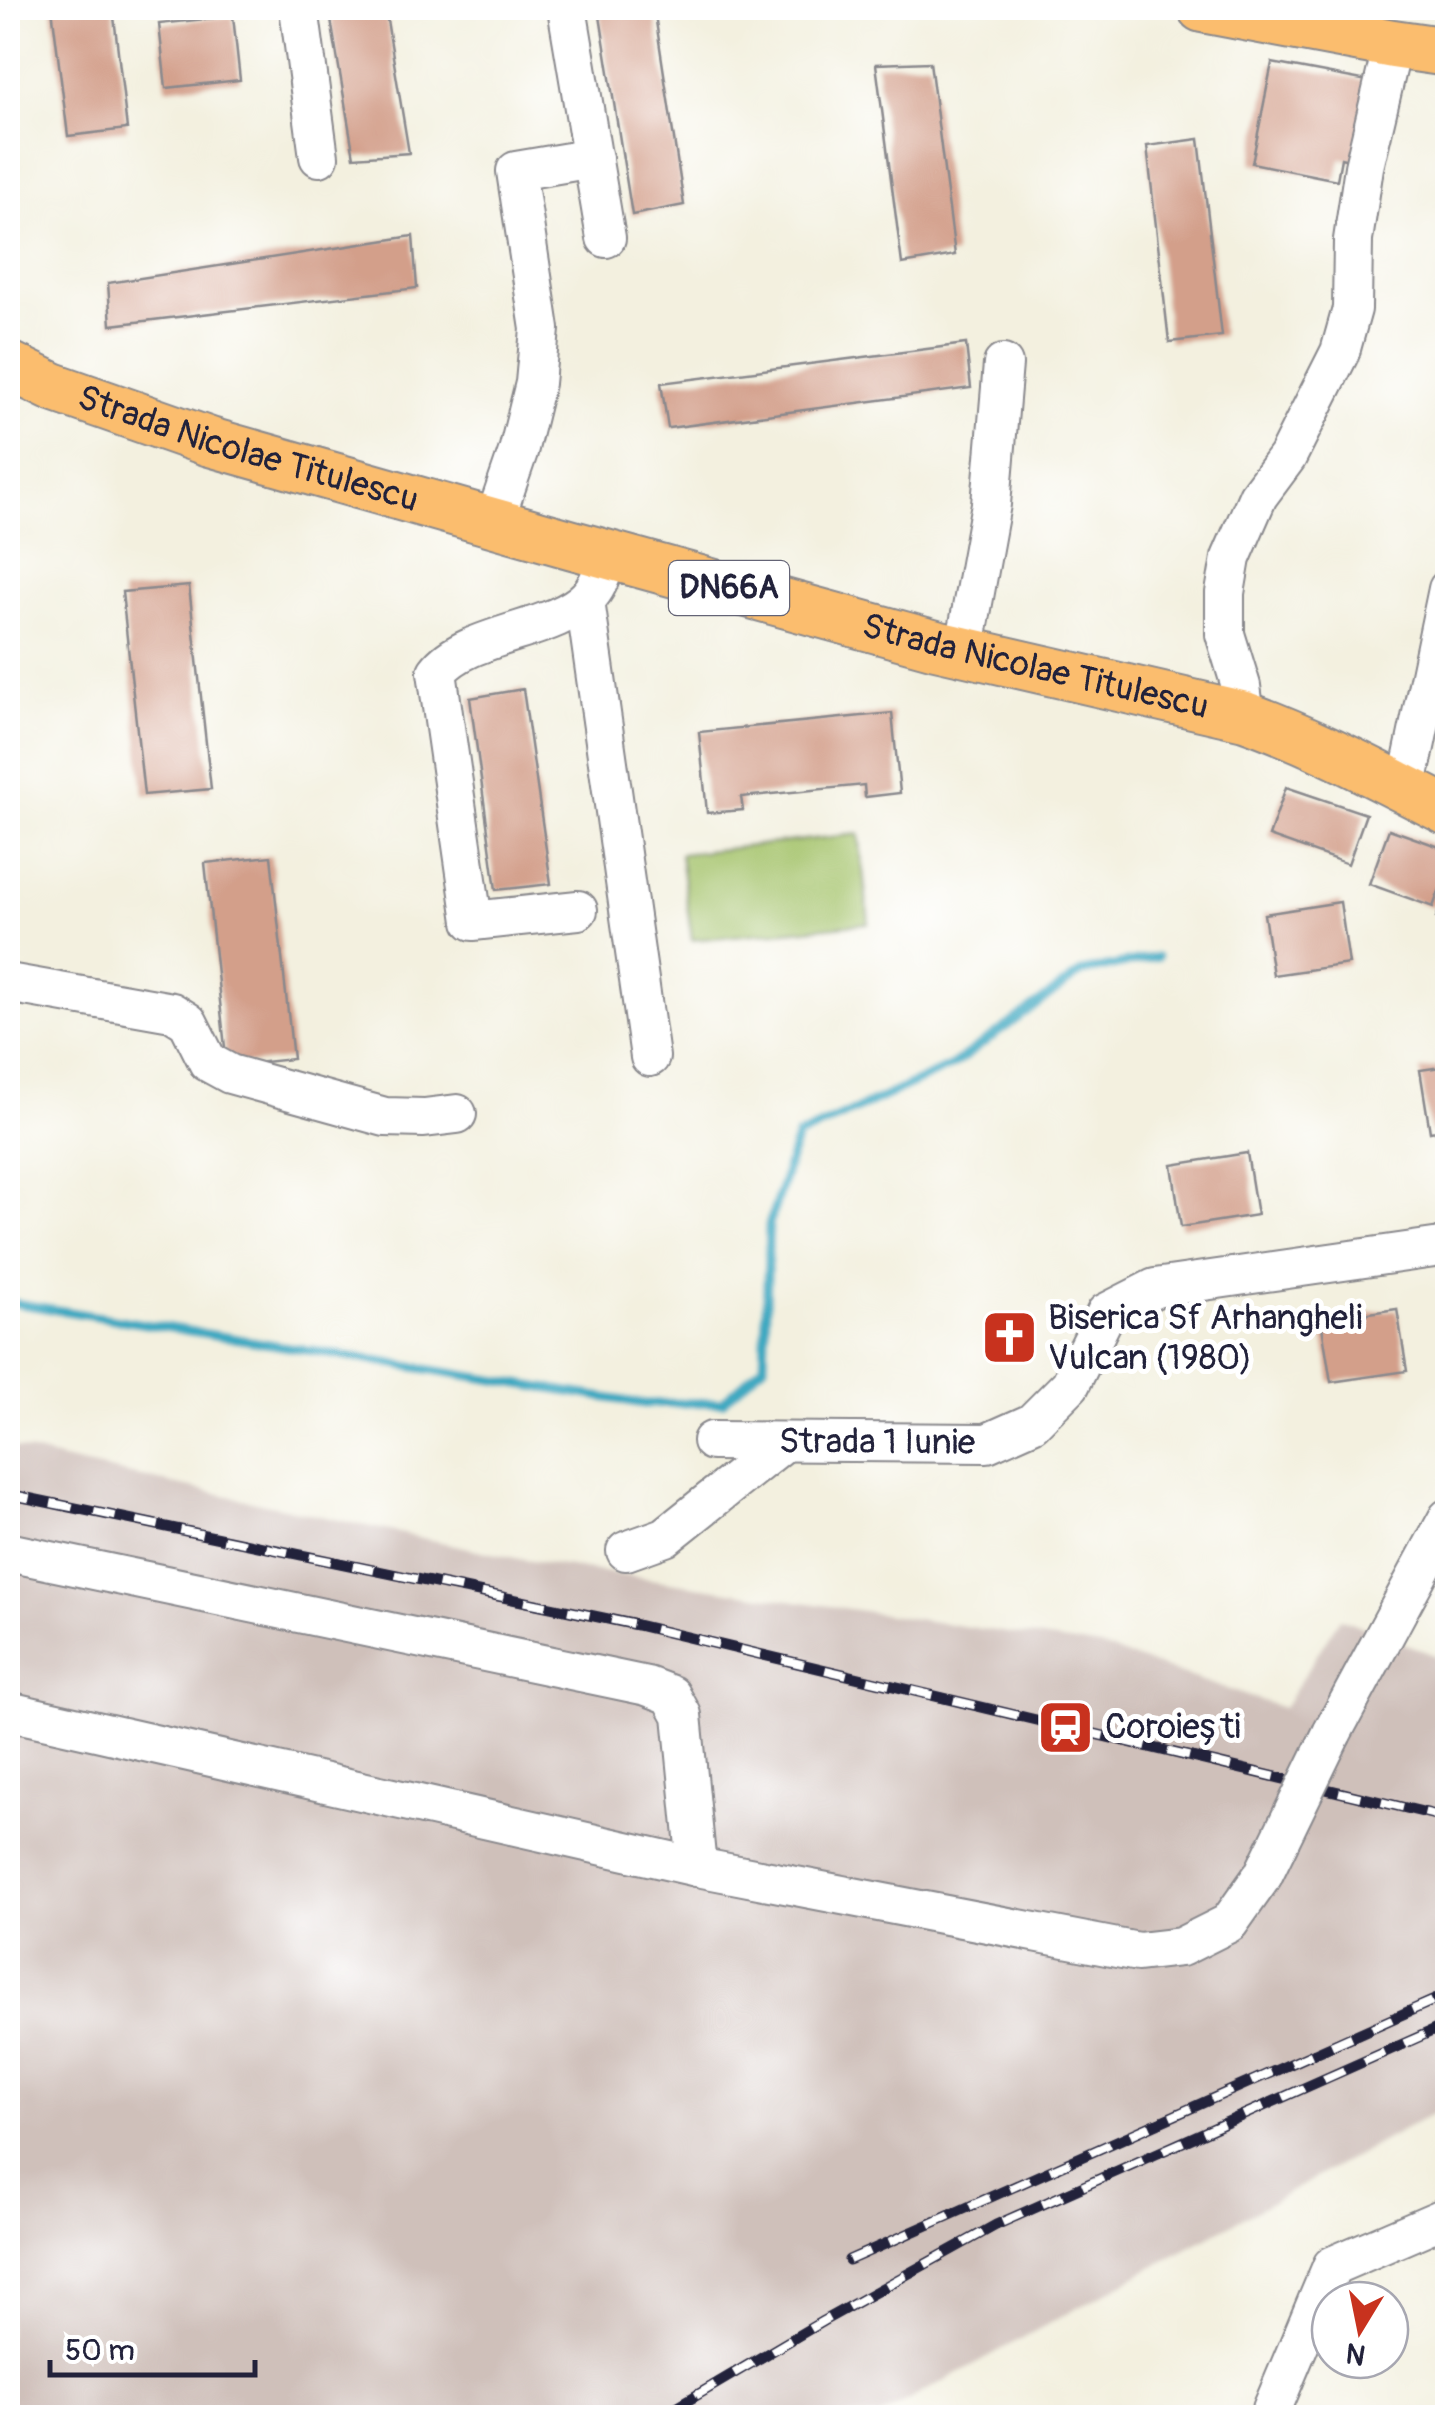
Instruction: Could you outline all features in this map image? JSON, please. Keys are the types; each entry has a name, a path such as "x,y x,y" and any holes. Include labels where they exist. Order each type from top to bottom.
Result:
{"main road":[{"path":"1202,8 1448,52"},
{"name":"Strada Nicolae Titulescu","path":"8,365 53,387 210,442 964,652 1245,716 1328,750 1448,811"}],"street":[{"path":"299,8 319,157"},
{"path":"568,8 606,238"},
{"path":"1245,716 1225,634 1225,593 1231,558 1258,496 1287,457 1340,352 1352,309 1352,240 1364,167 1393,44"},
{"path":"494,522 536,383 540,330 516,171 593,158"},
{"path":"964,652 991,504 1003,364"},
{"path":"578,910 473,921 437,672 444,662 585,601 609,555"},
{"path":"1406,790 1448,589"},
{"path":"585,601 650,1057"},
{"path":"8,983 172,1012 188,1022 208,1062 230,1074 385,1117 457,1114"},
{"name":"Strada 1 Iunie","path":"712,1441 987,1443 1032,1424 1070,1385 1106,1313 1154,1288 1448,1246"},
{"path":"626,1552 665,1536 784,1442"},
{"path":"8,1711 697,1867 1138,1952 1181,1946 1229,1923 1263,1875 1332,1734 1448,1518"},
{"path":"8,1552 648,1686 670,1695 682,1715 697,1867"},
{"path":"1273,2418 1272,2409 1332,2266 1448,2216"}],"shaded area":[{"path":"8,1446 524,1560 1101,1647 1283,1708 1340,1618 1447,1660 1447,2106 878,2417 8,2417"}],"green space":[{"path":"859,834 869,923 692,940 680,854"}],"building":[{"path":"52,8 113,8 127,129 68,136"},
{"path":"329,8 385,8 409,153 354,157"},
{"path":"654,8 684,205 632,215 599,10"},
{"path":"233,16 240,80 166,88 159,24"},
{"path":"930,62 955,255 902,264 876,64"},
{"path":"1272,63 1373,82 1357,162 1341,158 1337,180 1252,163"},
{"path":"1199,139 1222,336 1169,342 1147,146"},
{"path":"413,236 417,288 111,325 108,283"},
{"path":"966,344 971,388 668,428 661,383"},
{"path":"189,586 211,789 144,795 122,592"},
{"path":"523,689 551,884 496,890 470,698"},
{"path":"892,713 900,793 865,797 864,785 741,797 743,810 707,813 699,732"},
{"path":"1286,787 1366,814 1348,864 1269,836"},
{"path":"1389,829 1448,850 1448,868 1433,907 1369,884"},
{"path":"271,856 293,1059 227,1066 205,863"},
{"path":"1448,888 1448,936 1440,933 1445,921 1436,918"},
{"path":"1340,902 1349,964 1273,975 1264,914"},
{"path":"1448,1066 1448,1129 1430,1132 1420,1070"},
{"path":"1247,1153 1257,1215 1181,1227 1172,1165"},
{"path":"1397,1309 1407,1371 1331,1382 1321,1320"}],"waterway":[{"path":"8,1302 644,1404 722,1402 764,1365 769,1225 797,1137 953,1065 1082,972 1157,957"}],"railway":[{"path":"8,1494 637,1625 1448,1818"},
{"path":"849,2260 1448,1994"},
{"path":"658,2418 996,2225 1448,2024"}],"place":[{"name":"Biserica Sf Arhangheli Vulcan (1980)","path":"1009,1338"},
{"name":"Coroiești","path":"1066,1727"}]}
